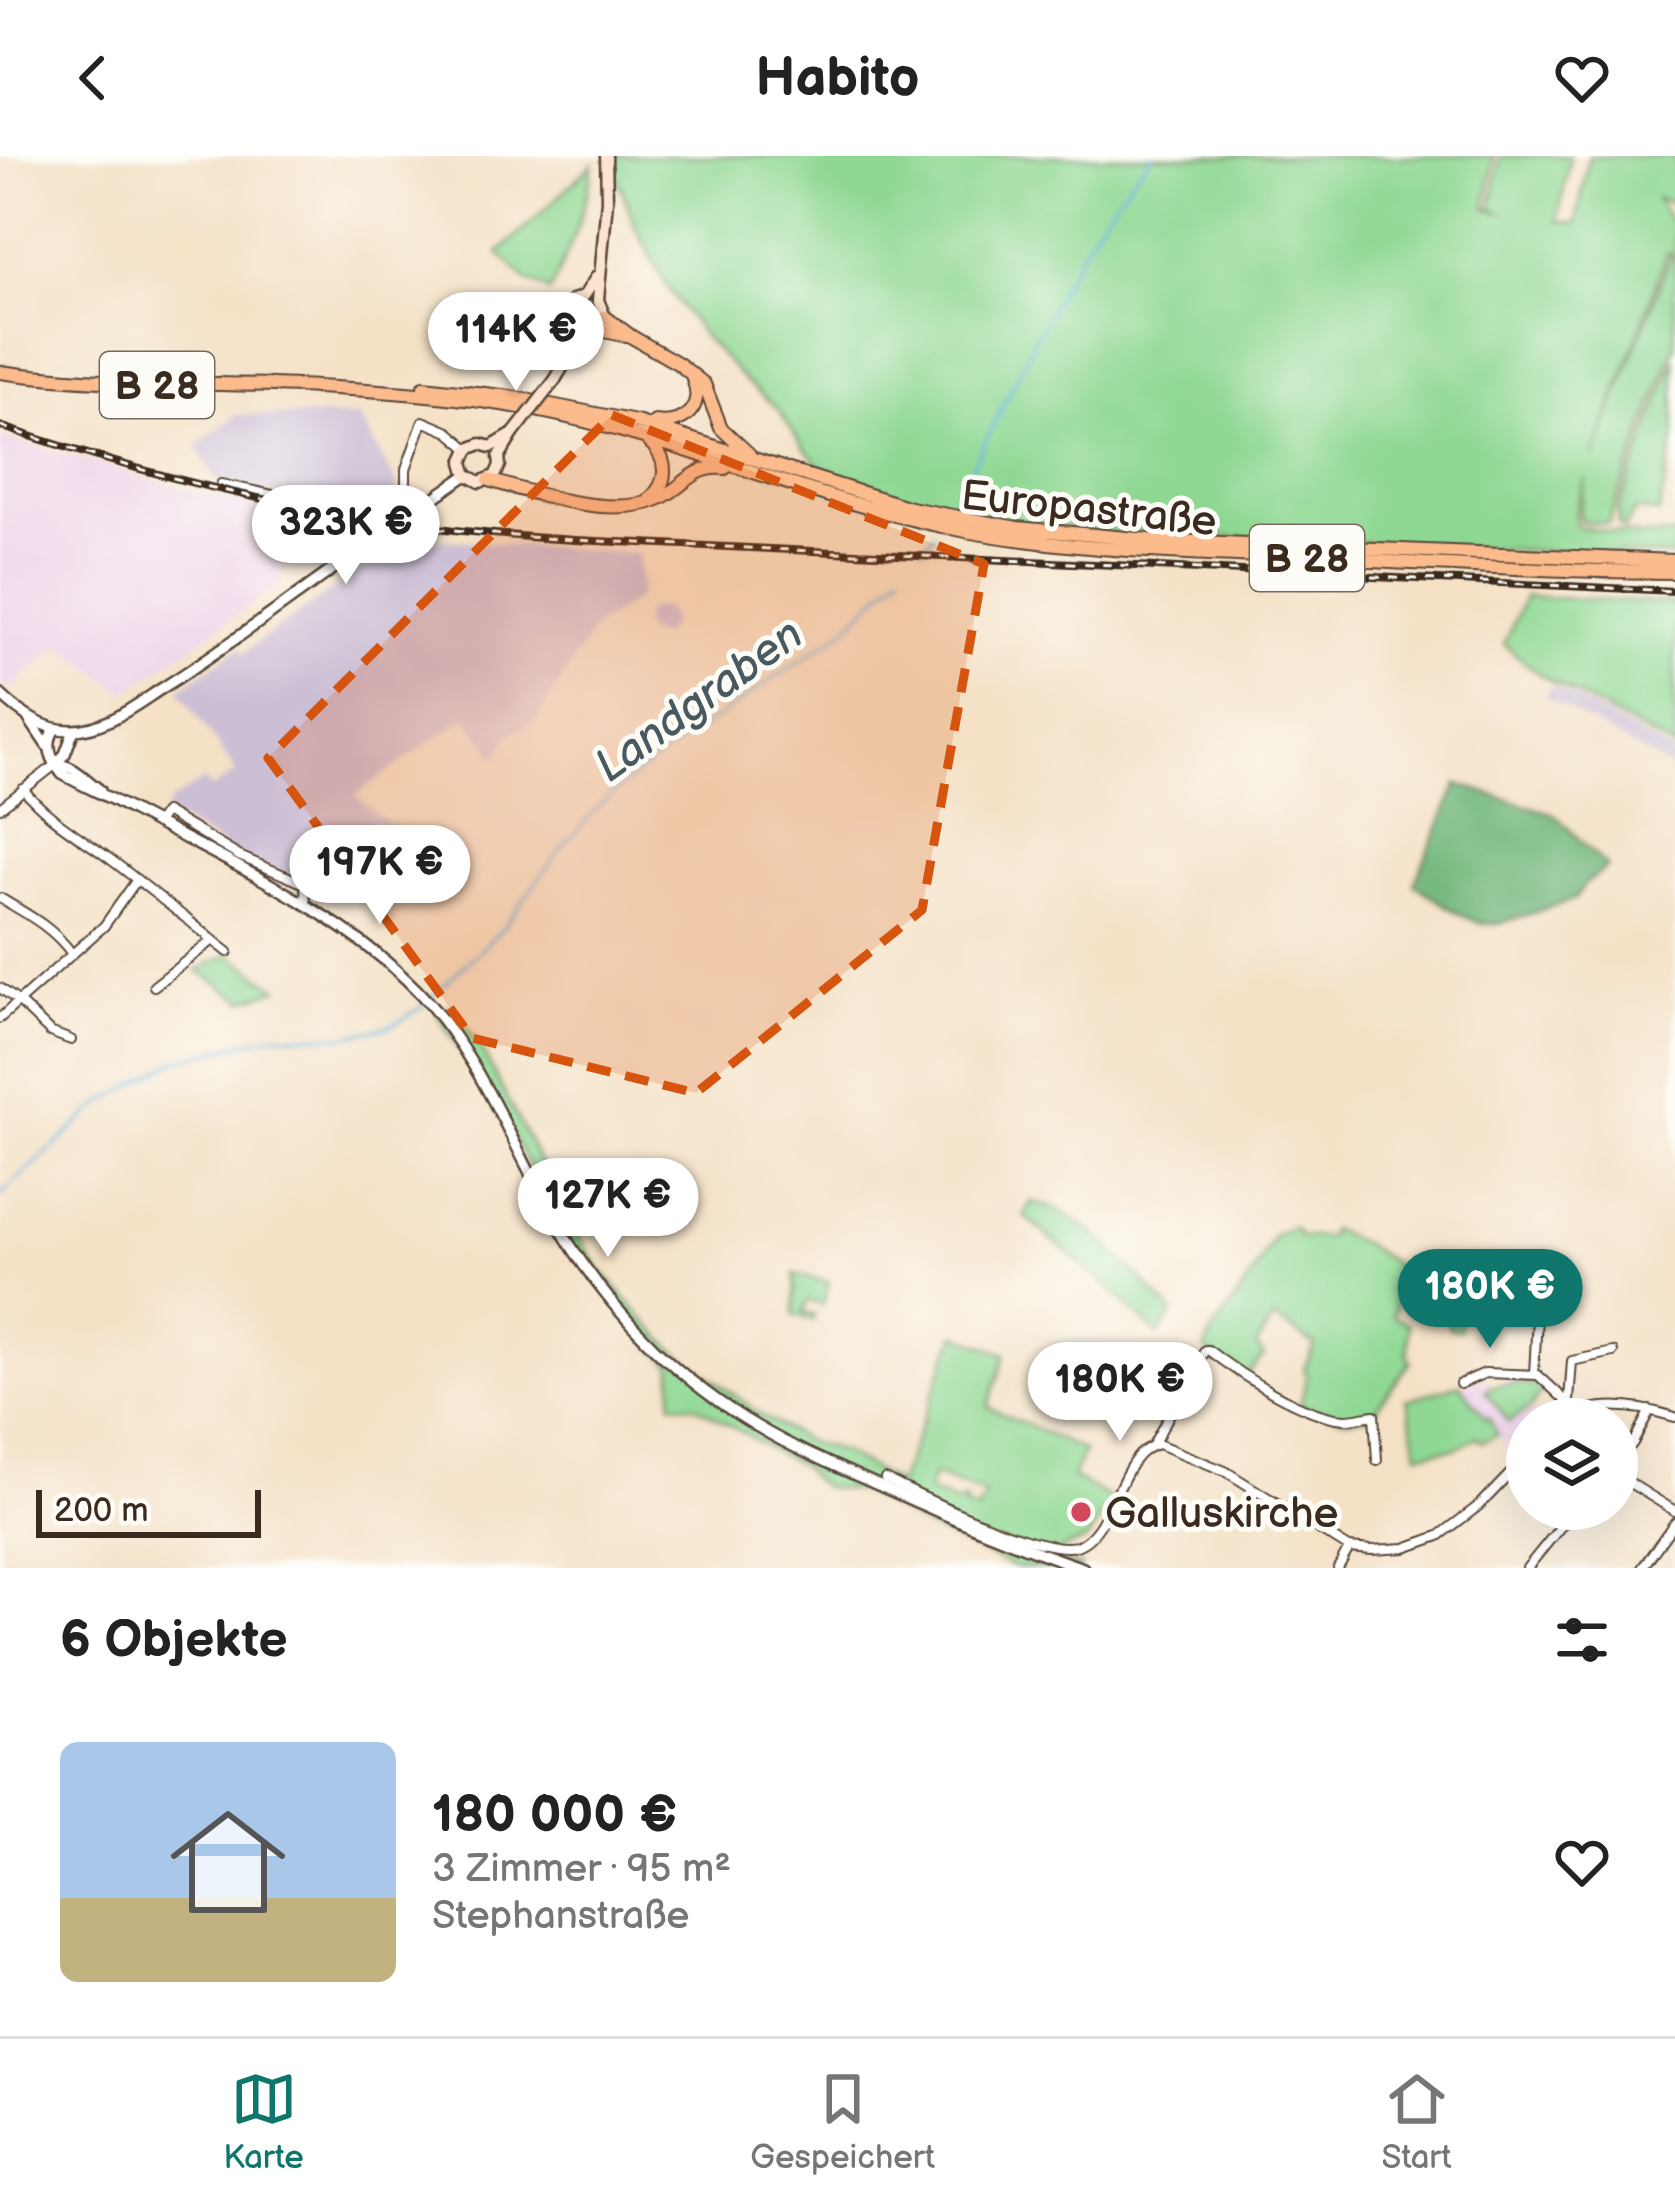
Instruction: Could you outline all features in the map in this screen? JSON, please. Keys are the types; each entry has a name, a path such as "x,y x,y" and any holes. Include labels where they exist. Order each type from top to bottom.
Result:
{"main road":[{"path":"606,156 607,212 598,273 597,327 567,359 495,463 477,481 467,475 463,462 469,449 478,444 495,463 526,492 596,504 646,502 714,467 751,470"},
{"path":"584,296 598,273"},
{"path":"598,300 584,296 573,300 566,310 571,329 579,334 597,327 632,337 691,372 704,384 721,428 742,450 765,464"},
{"path":"567,359 571,329"},
{"name":"B 28","path":"0,372 149,385 315,386 492,403 640,429 765,464"},
{"path":"646,502 665,479 662,457 640,429 687,417 698,400 691,372"},
{"name":"B 28","path":"640,429 751,470"},
{"name":"Europastraße","path":"765,464 939,520 1044,532 1675,562"},
{"name":"Europastraße","path":"751,470 832,498 1019,539 1112,549 1675,572"}],"street":[{"path":"220,484 388,515 406,490 406,469 423,421 449,432 469,449"},
{"path":"0,694 27,716 56,728 74,730 107,722 235,640 467,475"},
{"path":"27,716 50,750"},
{"path":"56,728 50,750 62,774 123,805"},
{"path":"0,808 55,765 74,730"},
{"path":"65,754 69,767"},
{"path":"55,765 62,763 123,805 306,905 367,945 419,992 479,1075 573,1250 626,1318 686,1376 760,1429 833,1465 987,1533 1083,1568"},
{"path":"23,788 39,808 228,952"},
{"path":"156,824 164,812 239,856 305,884 306,905"},
{"path":"0,1018 104,926 136,881"},
{"path":"0,898 45,926 72,954"},
{"path":"154,986 213,940"},
{"path":"0,988 50,1032 71,1040"},
{"path":"1534,1375 1538,1296"},
{"path":"885,1479 1015,1534 1049,1546 1073,1547 1094,1533 1135,1460 1153,1445 1205,1350 1257,1385 1300,1405 1345,1419 1375,1415 1377,1460"},
{"path":"1569,1398 1572,1360 1613,1352"},
{"path":"1460,1384 1485,1373 1534,1375 1564,1398"},
{"path":"1638,1410 1675,1417"},
{"path":"1638,1435 1650,1410"},
{"path":"1153,1445 1172,1448 1225,1471 1349,1548 1397,1549 1439,1536 1506,1478"},
{"path":"1638,1487 1675,1511"},
{"path":"1642,1568 1675,1522"},
{"path":"1527,1568 1558,1530"},
{"path":"1338,1568 1349,1548"}],"highlighted area":[{"path":"612,415 984,564 922,910 696,1093 472,1038 268,758"}],"shaded area":[{"path":"236,415 359,417 397,484 390,505 357,509 218,482 196,446"},
{"path":"0,436 283,516 281,584 125,693 60,645 9,690 0,683"},
{"path":"420,538 638,553 641,594 591,632 534,724 510,734 497,759 466,717 355,795 398,827 305,884 239,856 165,812 171,801 204,780 211,789 236,772 179,689 240,647 243,653 379,557"},
{"path":"657,607 667,611 671,621 667,631 657,635 647,631 643,621 647,611"},
{"path":"1552,685 1675,754 1675,771 1544,696"},
{"path":"1486,1376 1490,1384 1515,1378 1546,1385 1538,1398 1506,1398 1506,1446 1461,1386"}],"green space":[{"path":"612,156 1494,156 1486,209 1503,213 1491,208 1500,156 1570,156 1558,221 1576,224 1589,156 1675,156 1675,204 1656,198 1675,228 1675,254 1667,253 1594,457 1670,257 1675,257 1675,346 1608,524 1582,522 1579,514 1586,478 1575,513 1577,527 1643,536 1675,535 1675,557 1095,531 954,513 824,470 778,409 703,336 667,287 635,226"},
{"path":"593,164 582,213 550,292 528,281 499,253"},
{"path":"585,301 595,305 599,315 595,325 585,329 575,325 571,315 575,305"},
{"path":"1675,358 1675,435 1659,513 1636,510 1624,528 1618,524 1618,510"},
{"path":"1525,596 1675,604 1675,749 1539,674 1504,644"},
{"path":"1458,784 1554,814 1607,867 1575,899 1498,924 1475,921 1454,911 1414,884"},
{"path":"230,954 278,989 244,1000 197,970"},
{"path":"448,1006 455,1011 483,1052 574,1230 599,1267 674,1350 761,1415 898,1484 956,1334 1006,1354 988,1407 1084,1451 1072,1477 1113,1500 1087,1540 1062,1549 1059,1560 1083,1568 1016,1568 860,1491 824,1487 801,1466 696,1406 672,1403 673,1366 573,1250 499,1110 437,1014","holes":["933,1475 985,1495 978,1512 965,1507 966,1502 960,1505 928,1492"]},
{"path":"1031,1202 1050,1207 1089,1230 1143,1281 1173,1313 1159,1335 1024,1216"},
{"path":"1294,1227 1300,1237 1329,1237 1330,1229 1362,1243 1437,1295 1463,1305 1459,1330 1398,1298 1393,1316 1408,1324 1411,1362 1374,1415 1345,1419 1300,1405 1307,1376 1304,1369 1315,1345 1273,1318 1256,1346 1264,1356 1245,1377 1205,1350 1275,1235"},
{"path":"795,1274 829,1282 823,1305 808,1301 803,1312 814,1315 813,1320 794,1315"},
{"path":"1460,1384 1489,1417 1497,1435 1483,1442 1476,1437 1457,1448 1418,1453 1407,1400"},
{"path":"1540,1385 1543,1389 1537,1398 1506,1398 1506,1418 1485,1391 1492,1386"}],"waterway":[{"name":"Landgraben","path":"949,508 1090,237 1152,156"},
{"name":"Landgraben","path":"923,549 934,533"},
{"name":"Landgraben","path":"0,1196 99,1105 175,1061 275,1035 345,1036 391,1026 419,1009 502,929 563,846 602,803 652,762 842,632 902,572"}],"railway":[{"path":"0,426 213,488 354,516 500,535 1675,591"}],"place":[{"name":"Galluskirche","path":"1081,1512"}]}
